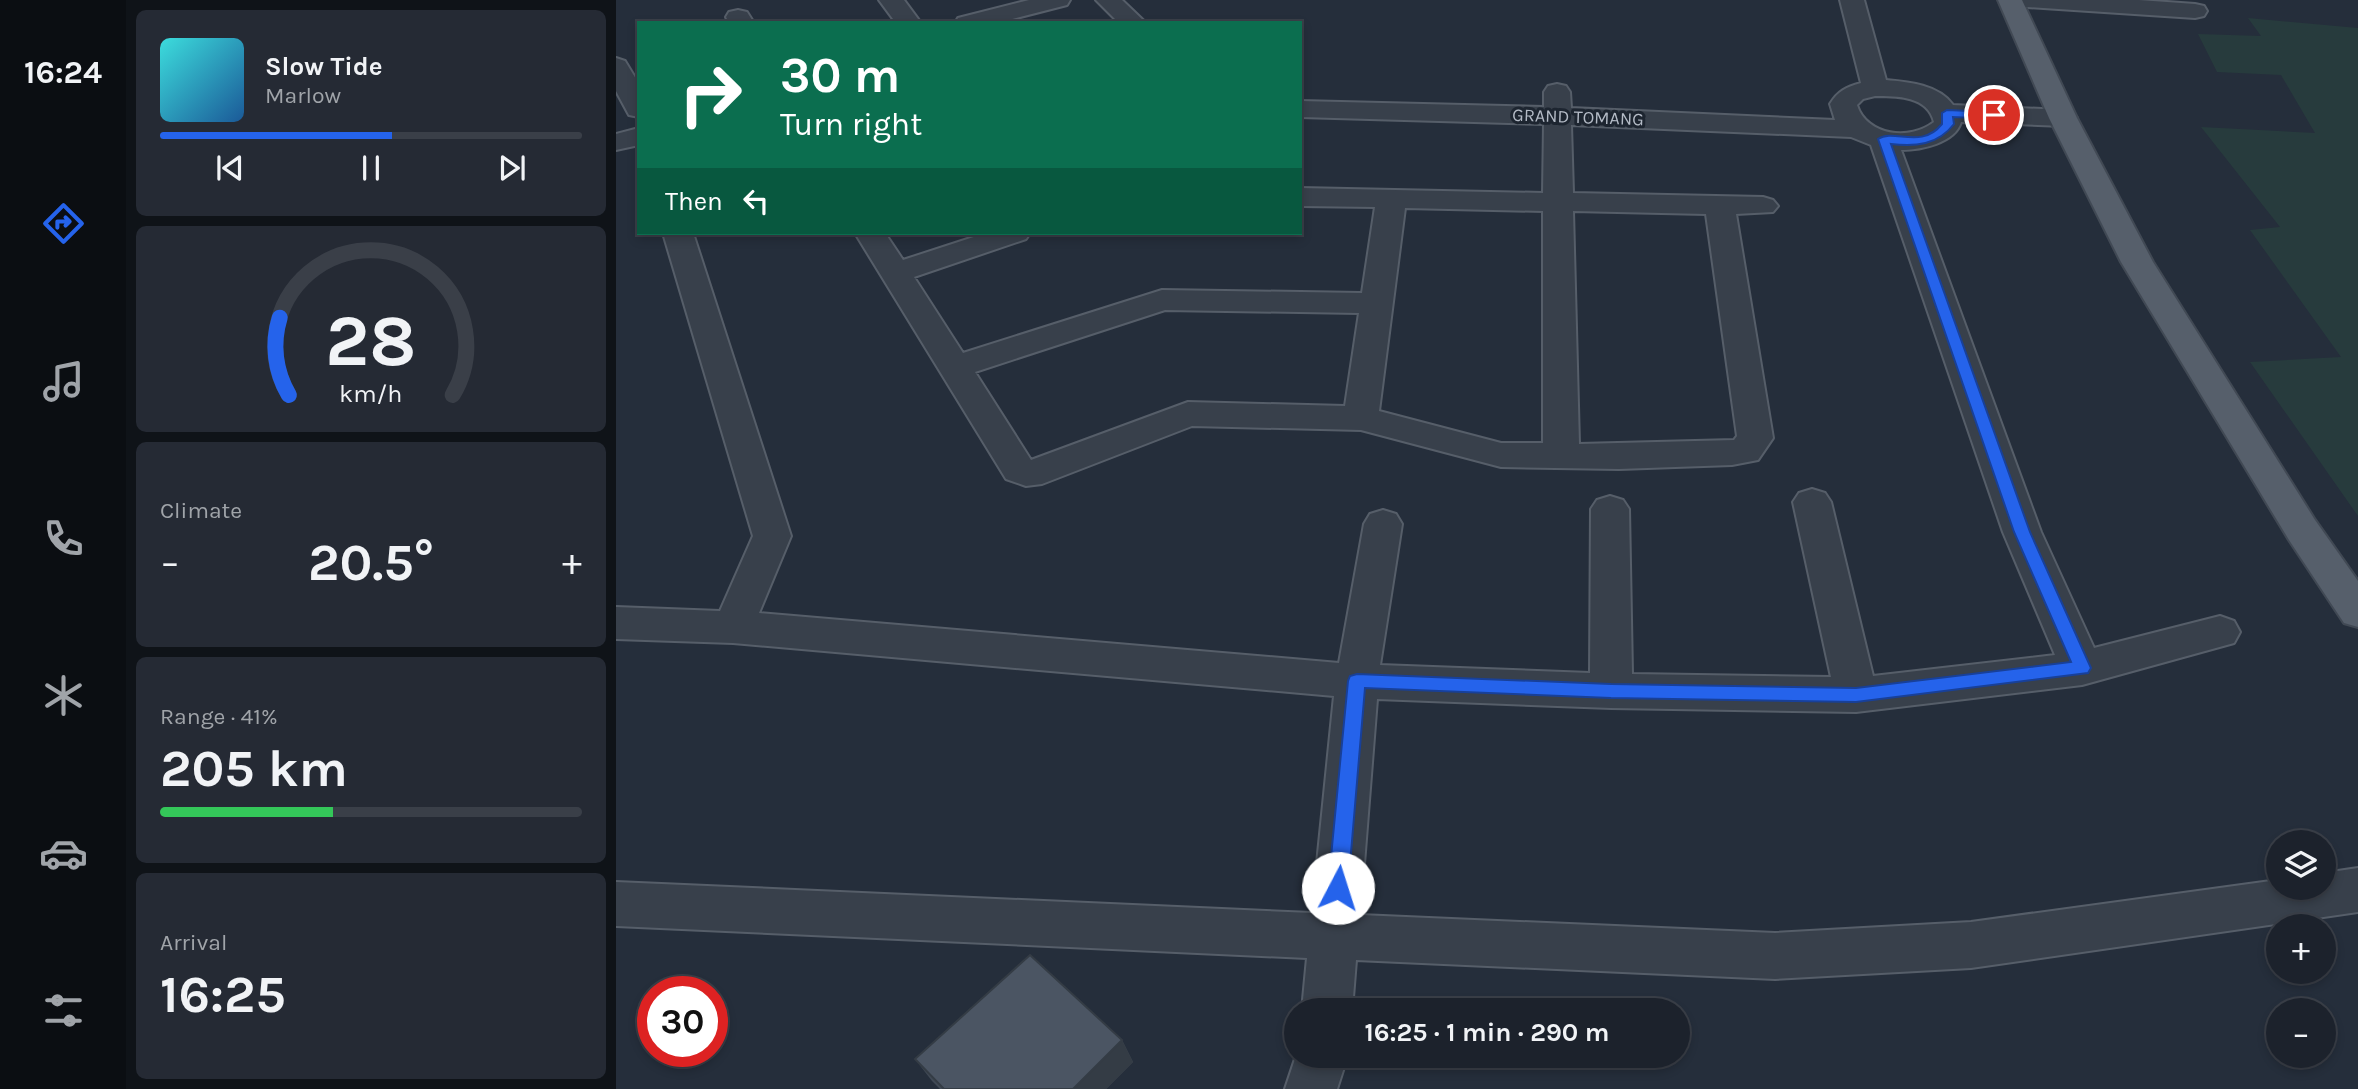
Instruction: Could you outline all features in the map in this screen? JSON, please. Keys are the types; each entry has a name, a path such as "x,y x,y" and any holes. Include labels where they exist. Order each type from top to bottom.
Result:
{"main road":[{"path":"2010,0 2063,118 2137,262 2301,530 2358,612"}],"street":[{"path":"891,0 907,21"},
{"path":"1852,0 1875,88"},
{"path":"2027,0 2195,11"},
{"path":"1110,1 1132,21"},
{"path":"978,21 1064,5"},
{"path":"616,66 637,105"},
{"name":"GRAND TOMANG","path":"1422,87 1557,104 1870,134 1905,142 1926,140 1941,134 1948,124 1947,113"},
{"path":"2063,118 1947,113 1938,102 1920,93 1898,88 1875,88 1854,93 1843,104 1844,117 1870,134 2022,532 2082,668"},
{"path":"1557,104 1561,457"},
{"name":"GRAND TOMANG","path":"1302,109 1557,104 1843,104"},
{"path":"616,142 637,137"},
{"path":"1302,197 1763,206"},
{"path":"1361,418 1391,200"},
{"path":"871,235 1019,470 1026,473 1042,471 1188,414 1361,418 1501,455 1561,457 1732,453 1751,446 1755,438 1720,206"},
{"path":"679,235 772,536 733,627"},
{"path":"895,273 1009,235"},
{"path":"953,368 1162,300 1375,303"},
{"path":"1812,502 1856,695"},
{"path":"1610,509 1611,691"},
{"path":"1328,998 1357,681 1383,524"},
{"path":"616,623 733,627 1357,681 1611,691 1856,695 2082,668 2220,632"},
{"path":"616,904 1775,956 1971,945 2358,890"},
{"path":"1311,1089 1318,1068"}],"green space":[{"path":"2248,18 2358,28 2358,516 2250,362 2341,357 2250,230 2280,227 2201,127 2315,133 2281,75 2217,72 2198,34 2261,36"}],"building":[{"path":"1030,955 1122,1040 1073,1089 944,1089 915,1059"}],"route":[{"path":"1338,888 1357,681 1611,691 1856,695 2082,668 2022,532 1883,139 1905,142 1926,140 1941,134 1948,124 1947,113 1994,115"}]}
